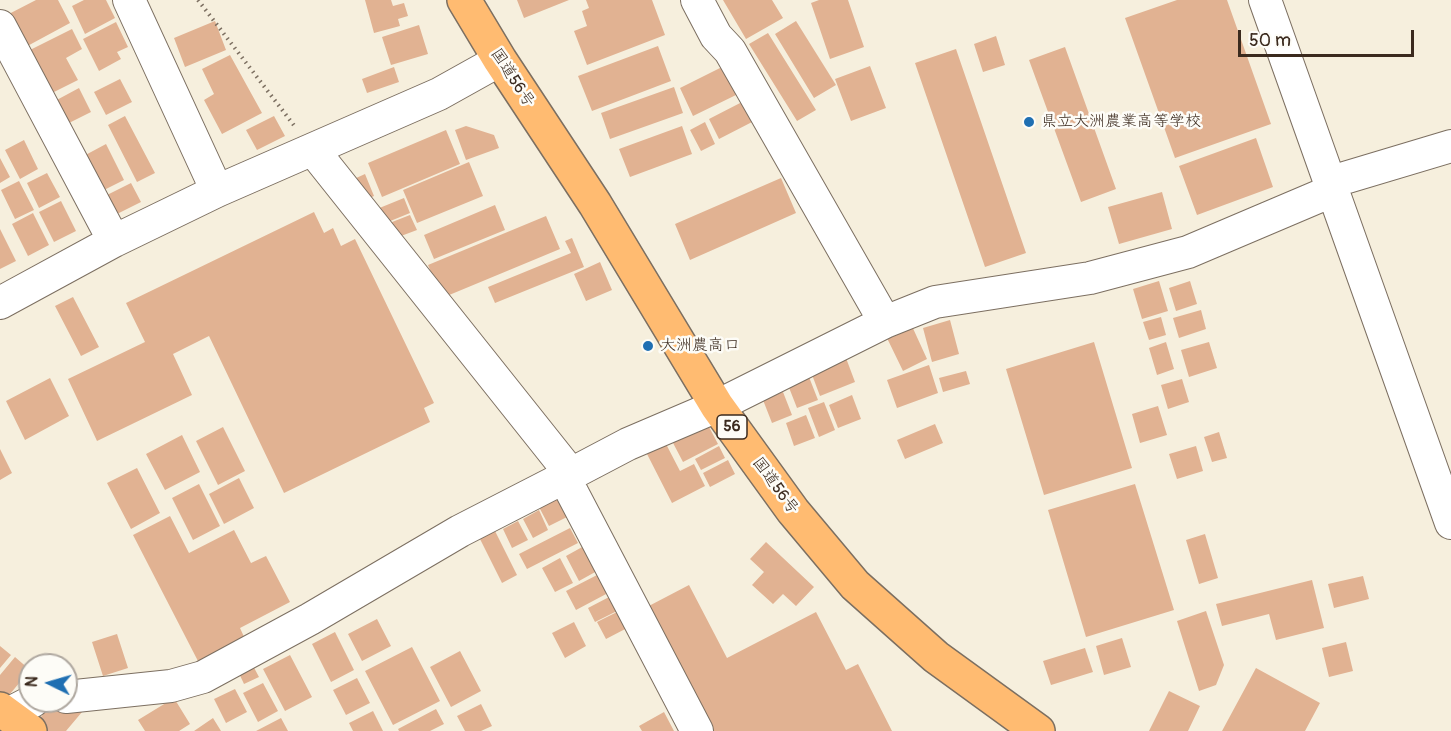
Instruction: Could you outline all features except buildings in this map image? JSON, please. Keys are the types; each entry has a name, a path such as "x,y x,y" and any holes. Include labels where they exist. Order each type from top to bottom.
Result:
{"highway":[{"name":"国道56号","path":"464,0 500,60 595,204 717,406 793,511 855,585 936,657 1038,731"}],"street":[{"path":"129,0 217,191"},
{"path":"697,0 716,36 730,51 885,322"},
{"path":"1265,0 1451,523"},
{"path":"0,26 114,241"},
{"path":"0,303 114,241 217,191 439,94 500,60"},
{"path":"78,696 171,686 203,677 310,619 460,531 628,444 717,406 885,322 935,302 1090,278 1188,252 1333,186 1451,146"},
{"path":"313,150 568,476 696,731"}],"path":[{"path":"198,0 313,150"}],"place":[{"name":"県立大洲農業高等学校","path":"1029,122"},
{"name":"大洲農高口","path":"648,346"}]}
